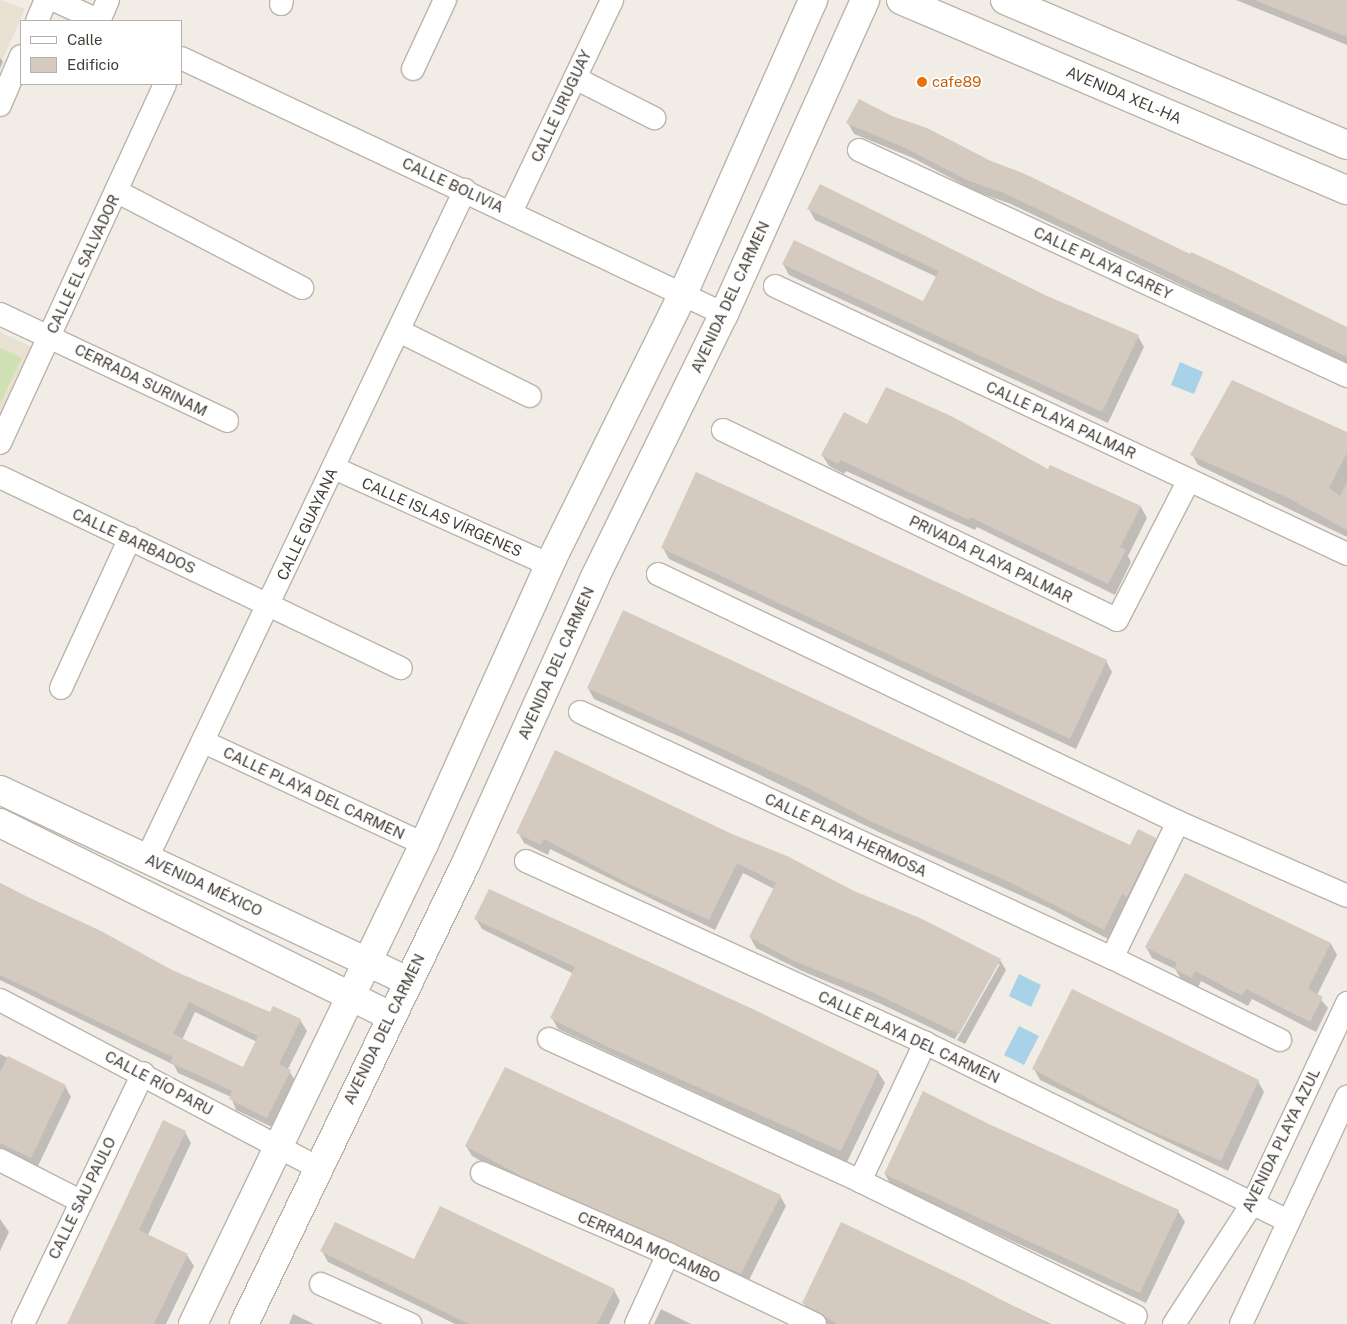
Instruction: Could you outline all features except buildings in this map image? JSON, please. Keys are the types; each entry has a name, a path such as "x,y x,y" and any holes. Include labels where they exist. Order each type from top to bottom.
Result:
{"street":[{"path":"36,20 46,0"},
{"path":"54,0 98,20"},
{"path":"100,20 108,0"},
{"path":"413,69 445,0"},
{"name":"CALLE URUGUAY","path":"510,212 612,0"},
{"path":"193,1324 424,844 550,565 682,296 813,0"},
{"name":"AVENIDA DEL CARMEN","path":"244,1324 407,981 466,864 594,579 724,314 865,0"},
{"name":"AVENIDA XEL-HA","path":"901,0 1347,190"},
{"path":"1005,0 1347,145"},
{"path":"0,105 20,58"},
{"name":"CALLE BOLIVIA","path":"182,58 466,190 682,296 724,314"},
{"path":"574,78 654,118"},
{"name":"CALLE EL SALVADOR","path":"0,443 165,85"},
{"name":"CALLE PLAYA CAREY","path":"859,150 1347,376"},
{"name":"CALLE GUAYANA","path":"147,858 466,190"},
{"path":"116,191 302,288"},
{"name":"CALLE PLAYA PALMAR","path":"775,286 1347,554"},
{"name":"CERRADA SURINAM","path":"0,314 227,421"},
{"path":"399,331 530,396"},
{"name":"PRIVADA PLAYA PALMAR","path":"723,430 1116,620 1189,480"},
{"name":"CALLE ISLAS VÍRGENES","path":"334,468 550,565"},
{"name":"CALLE BARBADOS","path":"0,477 401,668"},
{"path":"61,688 130,538"},
{"path":"658,574 1178,822 1347,896"},
{"name":"CALLE PLAYA HERMOSA","path":"580,712 1112,958 1280,1040"},
{"name":"CALLE PLAYA DEL CARMEN","path":"204,742 424,844"},
{"name":"AVENIDA MÉXICO","path":"0,790 407,981"},
{"path":"1112,958 1178,822"},
{"path":"0,823 349,997 391,1016"},
{"name":"CALLE PLAYA DEL CARMEN","path":"526,861 925,1043 1254,1201 1289,1221"},
{"name":"CALLE RÍO PARU","path":"0,1000 143,1073 318,1168"},
{"name":"AVENIDA PLAYA AZUL","path":"1174,1324 1254,1201 1347,1002"},
{"path":"549,1039 860,1181 1136,1316"},
{"path":"860,1181 925,1043"},
{"name":"CALLE SAU PAULO","path":"23,1324 80,1201 143,1073"},
{"path":"1241,1324 1347,1097"},
{"path":"0,1160 80,1201"},
{"name":"CERRADA MOCAMBO","path":"482,1173 668,1254 815,1324"},
{"path":"636,1324 668,1254"},
{"path":"321,1284 410,1324"}],"shaded area":[{"path":"0,0 25,9 0,65"},
{"path":"0,332 32,347 0,416"}],"green space":[{"path":"0,348 22,358 0,403"}],"water":[{"path":"1180,362 1203,372 1194,394 1171,385"},
{"path":"1019,974 1041,985 1031,1007 1009,996"},
{"path":"1019,1026 1039,1036 1024,1065 1004,1055"}],"place":[{"name":"cafe89","path":"922,82"}]}
